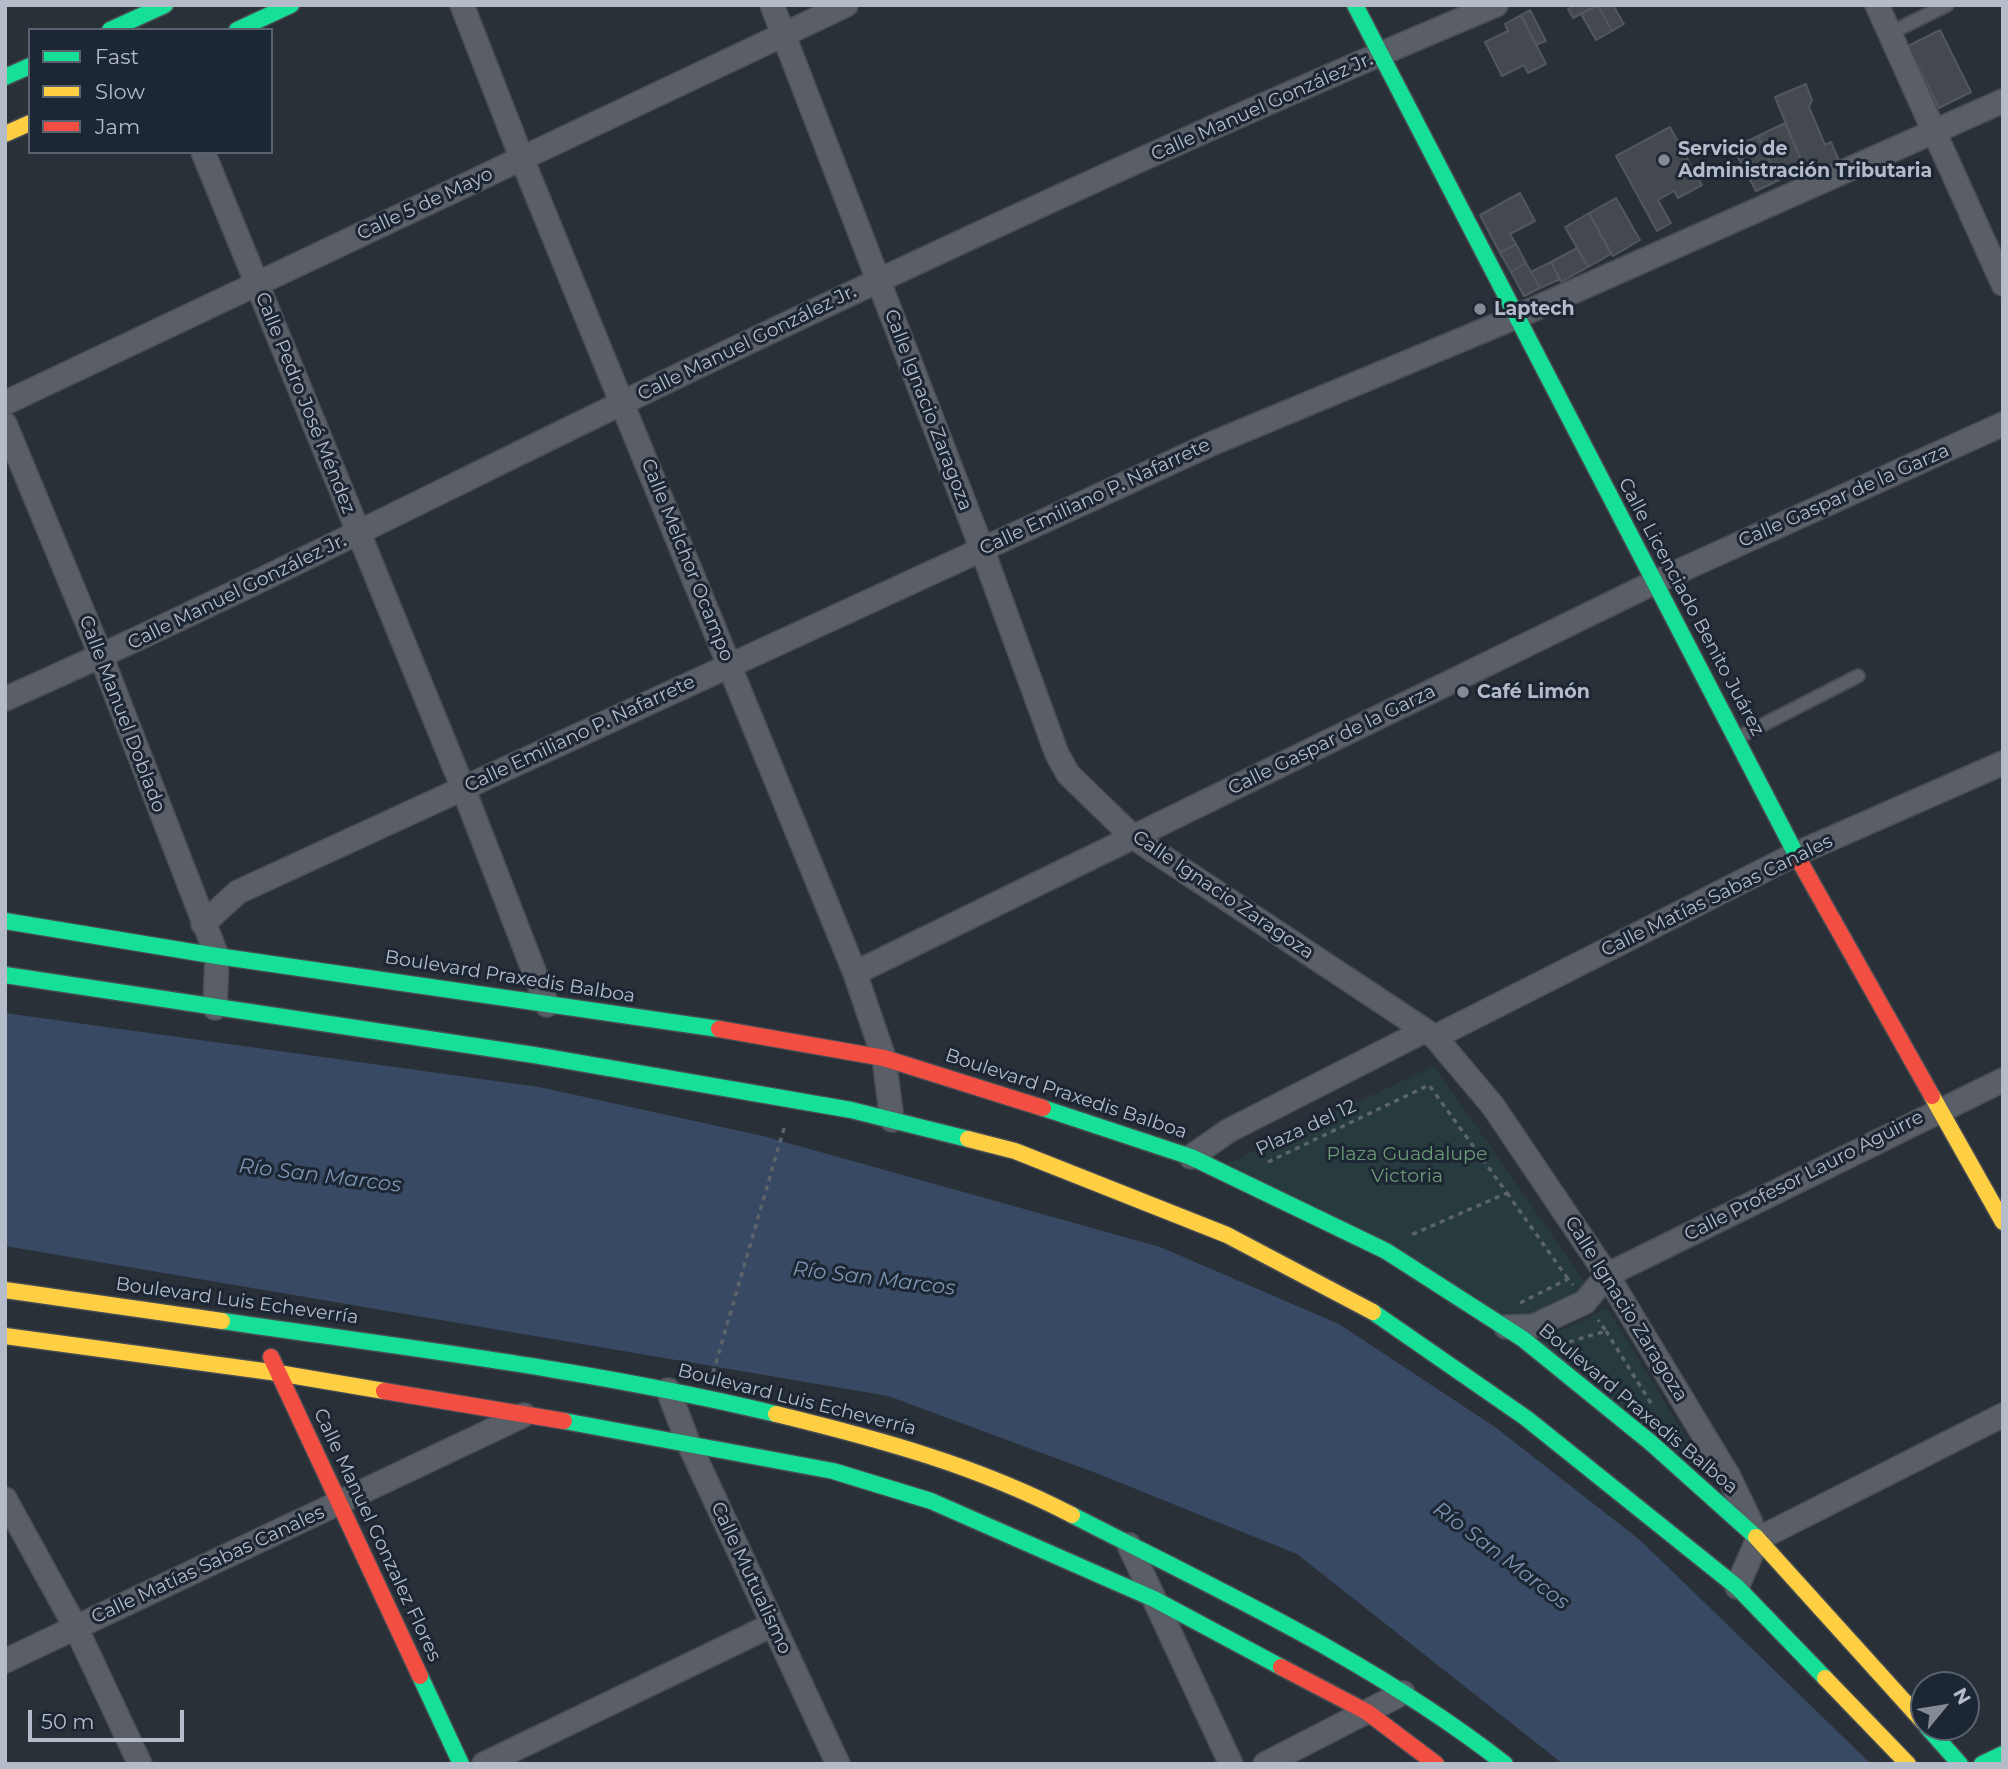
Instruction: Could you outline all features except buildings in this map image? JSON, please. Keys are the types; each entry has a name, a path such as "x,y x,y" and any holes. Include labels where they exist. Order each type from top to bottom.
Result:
{"main road":[{"path":"241,28 291,5"},
{"name":"Calle Licenciado Benito Juárez","path":"1355,5 1796,854 2003,1222"},
{"path":"115,28 152,13"},
{"path":"5,77 28,67"},
{"path":"5,134 28,124"},
{"name":"Boulevard Praxedis Balboa","path":"5,921 537,1006 732,1031 884,1058 982,1087 1191,1157 1386,1251 1522,1339 1650,1442 1758,1539 1910,1707"},
{"path":"5,975 215,1008 533,1048 839,1108 1015,1151 1227,1235 1363,1305 1526,1418 1737,1587 1908,1764"},
{"name":"Boulevard Luis Echeverría","path":"5,1290 257,1324 541,1367 668,1390 848,1431 943,1459 1022,1489 1335,1650 1454,1724 1505,1764"},
{"name":"Calle Manuel Gonzalez Flores","path":"257,1324 461,1764"},
{"path":"5,1336 278,1373 688,1442 834,1471 931,1501 1154,1599 1367,1712 1436,1764"},
{"name":"Boulevard Praxedis Balboa","path":"1940,1741 1960,1764"},
{"path":"1982,1764 2003,1754"}],"street":[{"name":"Calle Melchor Ocampo","path":"462,5 522,159 855,973 884,1058 892,1120"},
{"name":"Calle Ignacio Zaragoza","path":"772,5 982,549 1057,754 1068,774 1133,837 1345,975 1429,1034 1493,1106 1607,1275 1729,1477 1758,1539"},
{"name":"Calle 5 de Mayo","path":"5,403 845,5"},
{"name":"Calle Manuel González Jr.","path":"5,699 358,534 622,403 878,281 1381,54 1496,5"},
{"path":"1877,5 2003,285"},
{"name":"Calle Emiliano P. Nafarrete","path":"203,924 238,892 1211,443 1516,317 2003,101"},
{"name":"Calle Pedro José Méndez","path":"204,154 463,788 537,1006"},
{"name":"Calle Manuel Doblado","path":"5,424 101,656 217,956 215,1008"},
{"name":"Calle Gaspar de la Garza","path":"855,973 1653,583 2003,424"},
{"name":"Calle Matías Sabas Canales","path":"1191,1157 1228,1130 1796,854 2003,763"},
{"name":"Calle Profesor Lauro Aguirre","path":"1607,1275 1941,1108 2003,1080"},
{"path":"1497,1325 1524,1329 1534,1326 1585,1302 1607,1275"},
{"name":"Calle Mutualismo","path":"668,1390 688,1442 838,1764"},
{"name":"Calle Matías Sabas Canales","path":"5,1661 524,1415"},
{"path":"1737,1587 1758,1539 2003,1415"},
{"path":"5,1499 76,1628 140,1764"},
{"path":"1129,1545 1231,1764"},
{"path":"484,1764 772,1625"},
{"path":"1265,1764 1403,1693"}],"lane":[{"path":"1890,33 1947,5"},
{"path":"1737,738 1858,676"}],"path":[{"name":"Plaza del 12","path":"1263,1164 1429,1085 1568,1279"},
{"path":"711,1382 786,1121"},
{"path":"1403,1238 1507,1193"}],"green space":[{"name":"Plaza Guadalupe Victoria","path":"1434,1066 1587,1285 1542,1312 1506,1319 1228,1163"},
{"path":"1607,1308 1713,1481 1531,1345"}],"water":[{"name":"Río San Marcos","path":"5,1013 539,1087 763,1136 1160,1247 1339,1324 1495,1427 1640,1540 1871,1764 1563,1764 1297,1554 1096,1473 888,1396 5,1246"}],"traffic: fast":[{"path":"114,28 165,5"},
{"path":"241,28 291,5"},
{"path":"1355,5 1799,860"},
{"path":"5,77 28,67"},
{"path":"5,921 217,956 719,1029"},
{"path":"5,975 534,1055 851,1110 968,1139"},
{"path":"1043,1108 1191,1157 1386,1251 1523,1339 1650,1442 1756,1537"},
{"path":"1373,1312 1526,1418 1737,1587 1825,1678"},
{"path":"222,1321 570,1372 776,1414"},
{"path":"564,1421 833,1471 931,1501 1154,1599 1281,1667"},
{"path":"1072,1515 1239,1600 1349,1660 1455,1727 1505,1764"},
{"path":"420,1676 461,1764"},
{"path":"1939,1741 1960,1764"},
{"path":"1982,1764 2003,1754"}],"traffic: slow":[{"path":"5,134 28,124"},
{"path":"1932,1096 2003,1222"},
{"path":"968,1139 1015,1151 1227,1235 1373,1312"},
{"path":"5,1290 222,1321"},
{"path":"5,1336 278,1373 384,1391"},
{"path":"776,1414 852,1433 964,1468 1072,1515"},
{"path":"1756,1537 1910,1708"},
{"path":"1825,1678 1908,1764"}],"traffic: jam":[{"path":"1799,860 1932,1096"},
{"path":"719,1029 884,1058 1043,1108"},
{"path":"271,1357 420,1676"},
{"path":"384,1391 564,1421"},
{"path":"1281,1667 1367,1712 1436,1764"}],"place":[{"name":"Servicio de Administración Tributaria","path":"1664,160"},
{"name":"Laptech","path":"1480,309"},
{"name":"Café Limón","path":"1463,692"}]}
